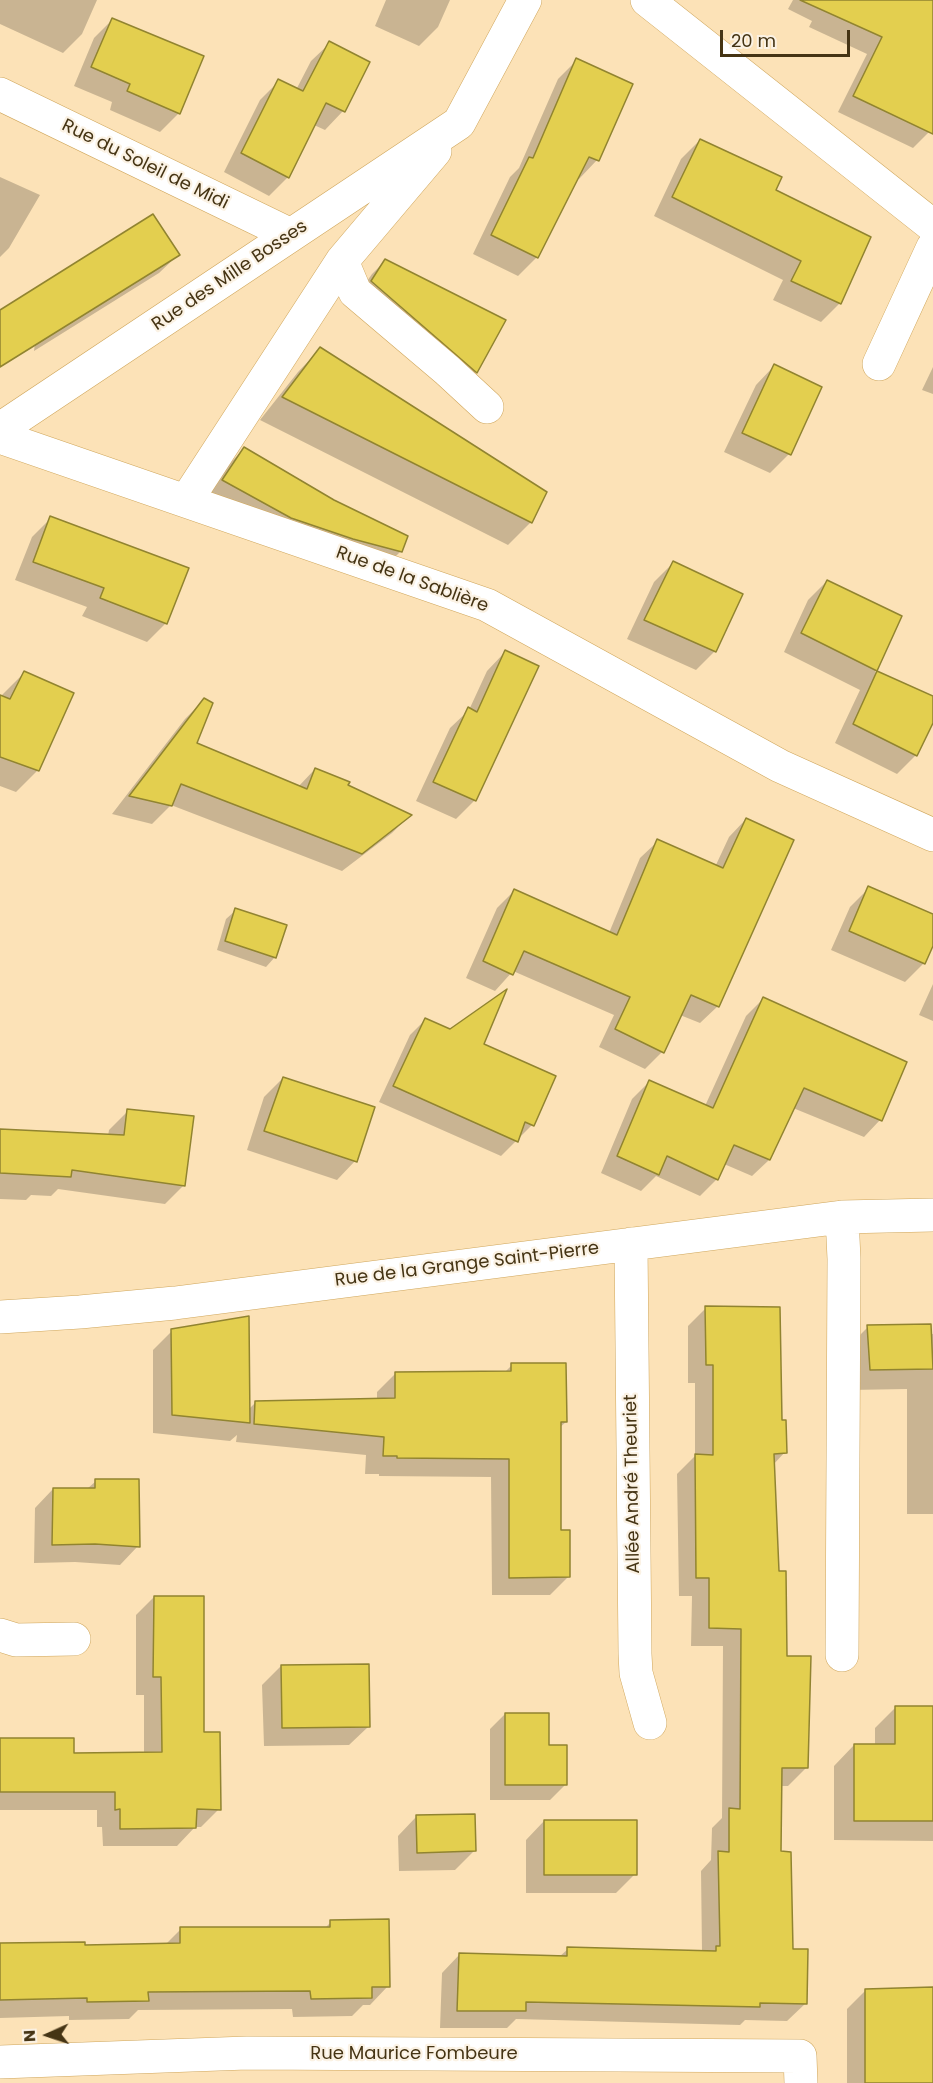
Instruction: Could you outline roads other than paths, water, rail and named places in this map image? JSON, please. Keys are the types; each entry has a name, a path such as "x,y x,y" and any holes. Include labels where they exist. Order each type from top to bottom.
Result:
{"street":[{"name":"Rue des Mille Bosses","path":"186,501 342,261 459,123 525,0"},
{"path":"647,0 933,225"},
{"name":"Rue du Soleil de Midi","path":"0,94 291,235"},
{"name":"Rue des Mille Bosses","path":"0,429 459,123"},
{"path":"879,364 933,247"},
{"path":"342,261 355,292 487,406"},
{"name":"Rue de la Sablière","path":"0,437 487,605 780,766 933,835"},
{"name":"Rue de la Grange Saint-Pierre","path":"0,1317 175,1303 842,1217 933,1215"},
{"path":"842,1217 844,1271 842,1655"},
{"name":"Allée André Theuriet","path":"631,1244 635,1654 639,1683 650,1723"},
{"path":"0,1635 16,1640 75,1640"},
{"name":"Rue Maurice Fombeure","path":"0,2062 247,2053 800,2056 801,2083"}]}
